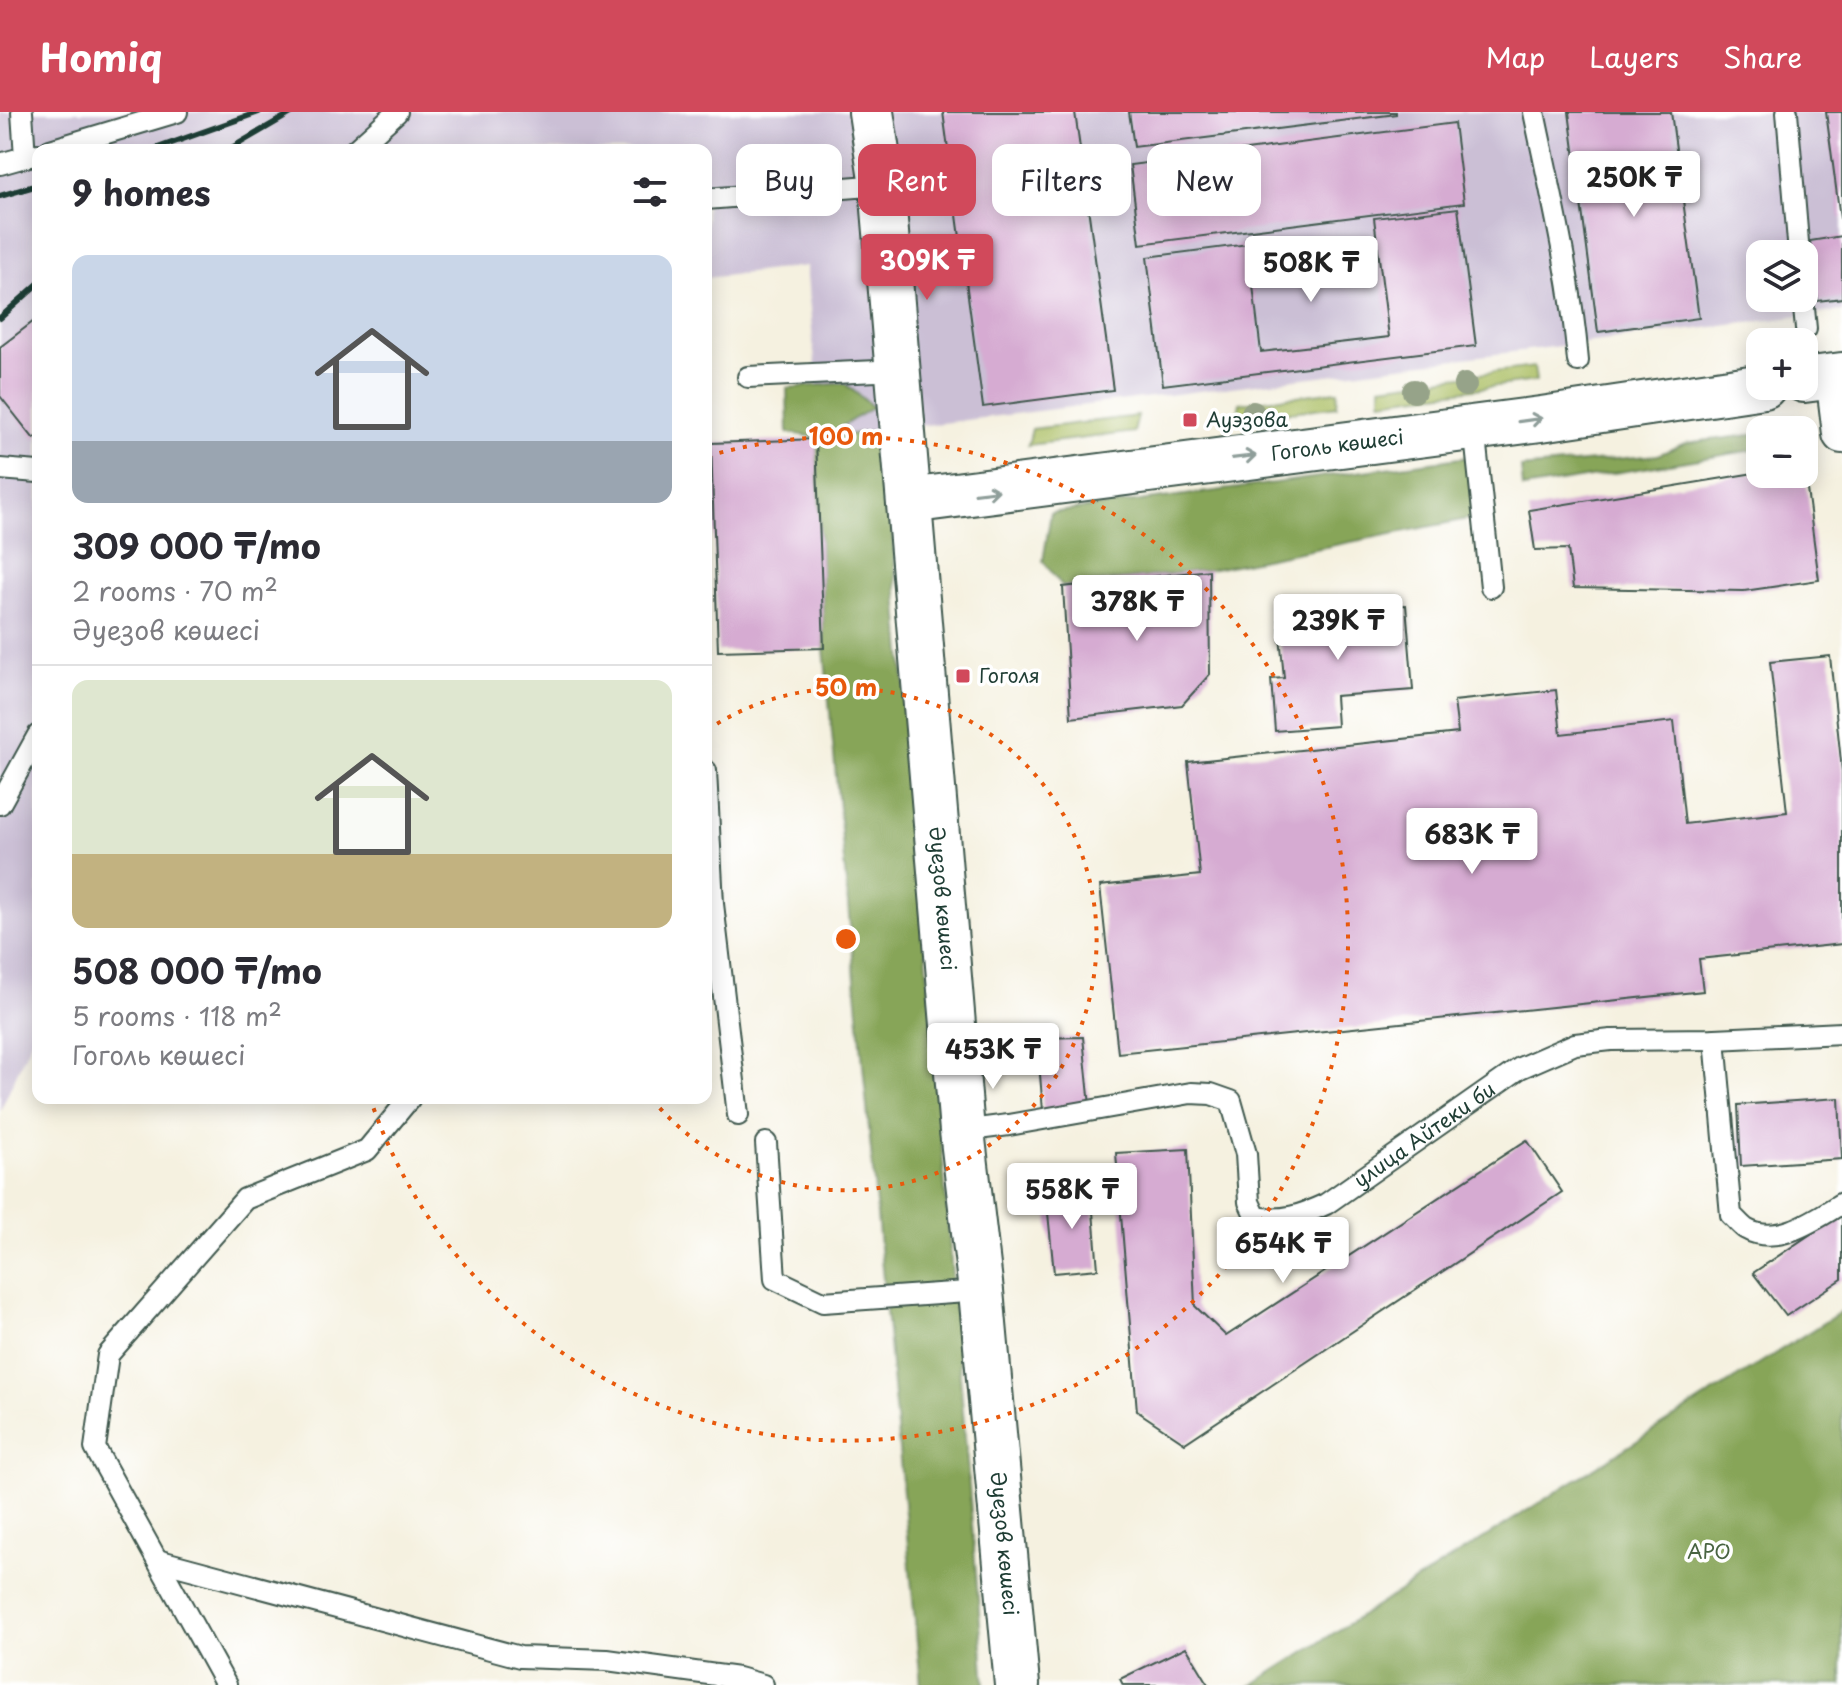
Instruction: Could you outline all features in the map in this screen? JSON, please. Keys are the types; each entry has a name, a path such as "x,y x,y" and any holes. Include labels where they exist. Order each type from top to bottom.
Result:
{"main road":[{"name":"Әуезов көшесі","path":"871,112 876,144"},
{"name":"Әуезов көшесі","path":"885,216 962,1131 981,1291 1017,1685"},
{"name":"Гоголь көшесі","path":"909,501 1746,389"}],"street":[{"path":"1827,377 1842,434"}],"lane":[{"path":"0,164 32,156 22,112"},
{"path":"70,144 177,112"},
{"path":"362,144 397,112"},
{"path":"1534,112 1554,209 1578,361"},
{"path":"1787,112 1798,240"},
{"path":"712,199 858,187"},
{"path":"748,377 899,370"},
{"path":"1474,427 1491,587"},
{"path":"0,469 32,472"},
{"path":"0,804 32,746"},
{"path":"712,928 738,1115"},
{"name":"улица Айтеки би","path":"962,1131 1191,1093 1211,1094 1231,1101 1246,1154 1249,1202 1256,1217 1273,1220 1300,1216 1326,1204 1520,1068 1575,1044 1611,1040 1842,1033"},
{"path":"1715,1039 1731,1215 1746,1229 1769,1235 1805,1226 1842,1203"},
{"path":"226,1685 95,1448 108,1355 245,1199 367,1150 405,1104"},
{"path":"766,1143 775,1279 823,1302 981,1291"},
{"path":"157,1560 520,1657 607,1660 738,1678 763,1685"}],"shaded area":[{"path":"0,112 1842,112 1842,311 822,438 806,266 712,277 712,144 32,144 32,1039 0,1111"}],"green space":[{"path":"1534,367 1536,381 1381,401 1381,386"},
{"path":"844,383 873,407 823,438 884,430 985,1685 921,1685 824,648 816,439 821,438 788,433 787,388"},
{"path":"1338,391 1337,406 1237,419 1240,403"},
{"path":"1138,416 1134,432 1028,445 1032,429"},
{"path":"1746,436 1746,451 1523,488 1521,468 1658,455 1685,443"},
{"path":"1476,456 1483,516 1209,570 1063,587 1043,561 1051,513"},
{"name":"АРО","path":"1842,1311 1842,1685 1252,1685"}],"building":[{"path":"943,112 1075,112 1079,144 992,144 992,216 1089,216 1113,390 983,407 957,216 976,216 976,144 947,144"},
{"path":"1129,112 1396,112 1396,114 1134,147"},
{"path":"1569,112 1671,112 1699,318 1598,332"},
{"path":"1826,112 1842,112 1842,218 1840,218"},
{"path":"1454,123 1464,203 1140,244 1131,165 1147,163 1147,216 1261,216 1261,148"},
{"path":"1458,208 1476,346 1163,385 1147,257 1248,244 1261,352 1389,337 1374,218"},
{"path":"1842,236 1842,298 1818,301 1816,240"},
{"path":"32,323 32,436 0,396 0,347"},
{"path":"816,439 824,648 718,651 712,443"},
{"path":"1746,474 1746,488 1807,488 1819,580 1744,591 1573,588 1568,549 1535,550 1529,510"},
{"path":"1209,570 1210,674 1182,705 1071,718 1063,587"},
{"path":"1406,605 1413,690 1335,696 1337,726 1275,731 1271,679 1284,678 1278,615"},
{"path":"1830,656 1842,771 1842,944 1699,959 1703,991 1118,1053 1100,886 1200,875 1188,762 1458,733 1454,701 1556,690 1561,734 1674,721 1685,824 1787,812 1770,662"},
{"path":"1083,1037 1090,1106 1043,1111 1037,1038"},
{"path":"1839,1098 1842,1159 1741,1166 1738,1105"},
{"path":"1527,1140 1562,1192 1185,1443 1137,1411 1116,1153 1188,1149 1195,1306 1226,1336"},
{"path":"1091,1189 1098,1269 1054,1273 1046,1193"},
{"path":"1842,1213 1842,1279 1786,1316 1753,1273"},
{"path":"1186,1647 1208,1683 1123,1685 1120,1679"}],"railway":[{"path":"169,144 259,112"},
{"path":"238,144 293,112"},
{"path":"0,196 32,187"},
{"path":"0,318 32,289"}],"place":[{"name":"Ауэзова","path":"1190,420"},
{"name":"Гоголя","path":"963,676"}]}
